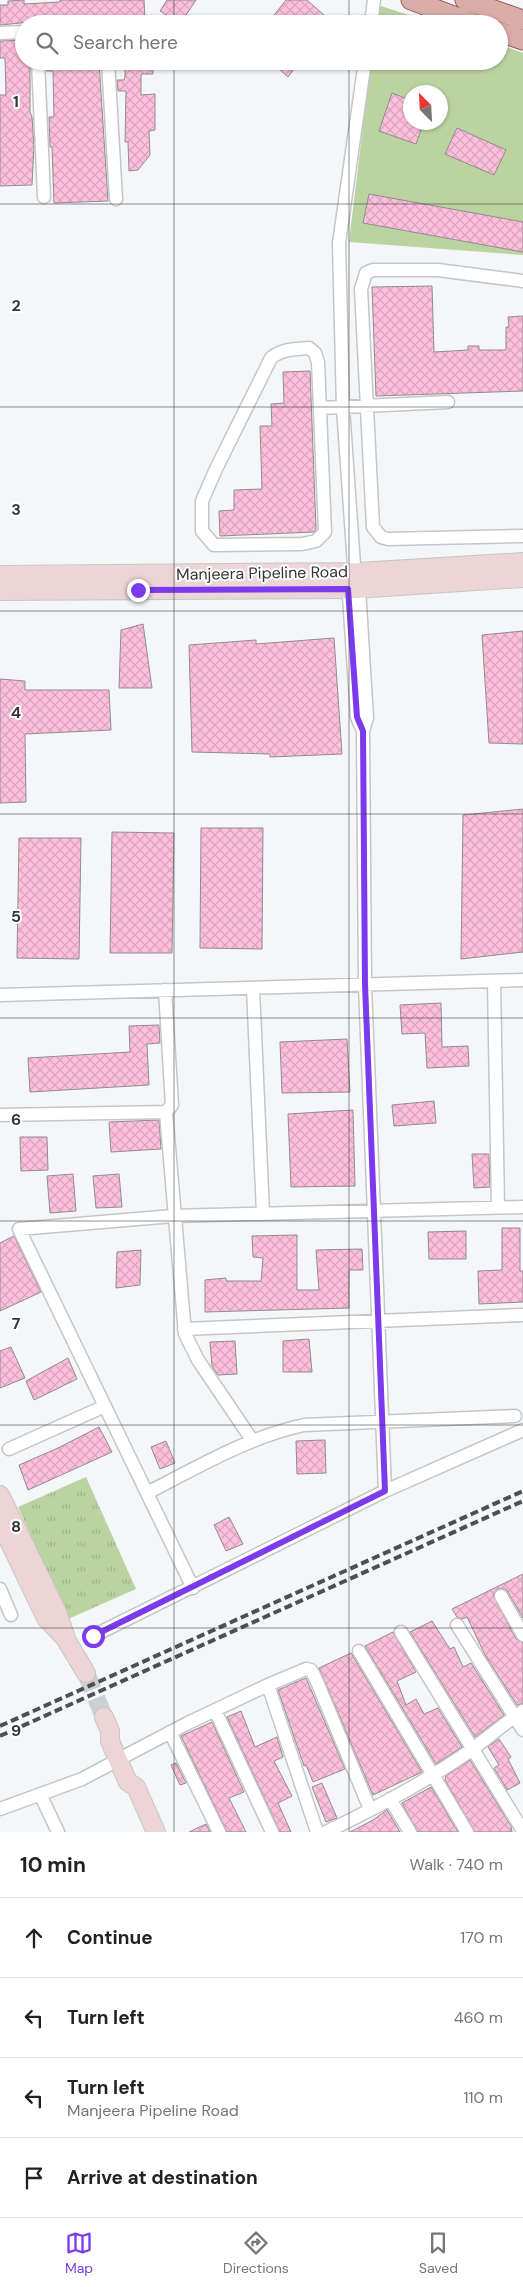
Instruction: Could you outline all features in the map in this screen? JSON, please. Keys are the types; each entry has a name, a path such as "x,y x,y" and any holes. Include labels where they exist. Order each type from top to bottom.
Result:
{"main road":[{"path":"411,0 452,15"},
{"path":"466,0 523,20"},
{"path":"508,35 523,40"},
{"name":"Manjeera Pipeline Road","path":"0,591 354,577 523,562"},
{"name":"Manjeera Pipeline Road","path":"0,575 523,578"},
{"path":"0,1495 57,1612 65,1638"},
{"path":"0,1522 46,1618 65,1638 86,1673"},
{"path":"107,1724 110,1741 121,1758 128,1782 136,1787 156,1832"}],"street":[{"path":"372,15 374,0"},
{"path":"0,33 15,32"},
{"path":"38,70 44,197"},
{"path":"109,70 116,200"},
{"path":"364,70 339,242 343,408 354,577 367,718 363,731 365,984 385,1491"},
{"path":"523,282 438,270 373,270 366,273 361,289 373,527 381,536 388,539 523,536"},
{"path":"309,348 315,353 318,362 321,408 325,532 322,537 316,541 302,544 214,544 202,531 202,501 271,358 277,353 288,350 309,348"},
{"path":"321,408 448,402"},
{"path":"0,995 523,980"},
{"path":"494,981 498,1207"},
{"path":"253,988 263,1213"},
{"path":"165,990 172,1105 166,1112 173,1216 184,1329 198,1360 252,1440"},
{"path":"0,1115 166,1112"},
{"path":"193,1588 20,1229 173,1216 523,1207"},
{"path":"184,1329 523,1315"},
{"path":"9,1449 105,1406"},
{"path":"147,1493 252,1440 278,1430 304,1424 515,1416"},
{"path":"93,1636 385,1491 523,1430"},
{"path":"0,1589 12,1615"},
{"path":"501,1596 523,1635"},
{"path":"457,1625 519,1714 523,1730"},
{"path":"401,1632 523,1831"},
{"path":"359,1651 431,1775 467,1832"},
{"path":"0,1809 82,1780 170,1732 306,1669 311,1670 370,1809"},
{"path":"268,1685 317,1832"},
{"path":"215,1710 272,1832"},
{"path":"326,1832 348,1827 370,1809 390,1800 473,1749 519,1714"},
{"path":"170,1732 219,1832"},
{"path":"40,1794 58,1832"},
{"path":"390,1800 410,1832"}],"green space":[{"path":"378,5 409,15 377,15"},
{"path":"508,47 523,53 523,255 349,242 370,70 508,70"},
{"path":"86,1477 136,1589 68,1619 18,1507"}],"building":[{"path":"24,0 24,4 60,2 60,0 144,0 145,15 15,15 15,24 0,25 0,5 8,5 8,1"},
{"path":"167,0 196,0 186,15 166,15 160,11"},
{"path":"286,0 307,0 324,15 274,15"},
{"path":"15,40 15,70 30,70 30,112 34,147 32,185 0,186 0,95 6,95 5,58 0,58 0,41"},
{"path":"100,70 108,201 54,203 49,117 54,117 53,71 47,71"},
{"path":"125,70 153,70 153,74 141,74 141,95 155,94 155,130 149,131 150,155 138,170 129,171 128,142 125,142 126,91 118,91 117,80 124,80"},
{"path":"280,70 293,70 288,77"},
{"path":"392,93 403,97 403,130 421,130 416,144 379,131"},
{"path":"457,128 506,150 494,175 445,154"},
{"path":"369,194 523,222 523,252 363,223"},
{"path":"432,286 434,352 468,350 468,346 479,346 479,350 506,350 506,327 509,327 508,317 523,316 523,391 376,396 372,287"},
{"path":"310,371 316,529 314,532 220,536 219,511 234,510 234,490 262,489 260,426 272,426 271,404 284,403 283,372"},
{"path":"143,624 152,688 119,688 121,630"},
{"path":"523,631 523,744 489,743 482,635"},
{"path":"334,638 342,754 270,757 270,754 192,752 189,645 256,640 256,644"},
{"path":"0,679 25,681 25,690 109,690 111,730 25,734 26,802 0,803"},
{"path":"523,809 523,952 461,959 463,815"},
{"path":"201,828 263,828 262,949 200,948"},
{"path":"112,832 174,833 172,953 110,953"},
{"path":"19,838 81,838 79,959 17,958"},
{"path":"441,1003 442,1047 468,1046 469,1066 427,1068 425,1033 402,1034 400,1005"},
{"path":"159,1025 160,1043 147,1044 149,1085 30,1092 28,1058 130,1052 129,1026"},
{"path":"347,1039 350,1092 282,1093 280,1042"},
{"path":"434,1101 436,1123 394,1126 392,1105"},
{"path":"353,1110 355,1186 291,1187 288,1114"},
{"path":"159,1120 161,1149 111,1152 109,1122"},
{"path":"20,1137 47,1137 48,1170 21,1171"},
{"path":"472,1154 489,1154 490,1187 474,1188"},
{"path":"73,1174 76,1211 50,1213 47,1176"},
{"path":"119,1174 122,1207 96,1208 93,1176"},
{"path":"502,1228 520,1228 520,1271 523,1271 523,1302 479,1304 478,1271 502,1270"},
{"path":"466,1231 466,1259 429,1259 428,1232"},
{"path":"297,1235 297,1290 319,1290 316,1250 362,1249 363,1270 349,1270 349,1308 205,1312 205,1280 226,1278 226,1281 261,1281 263,1258 253,1257 252,1236"},
{"path":"14,1236 41,1292 0,1311 0,1243"},
{"path":"141,1250 140,1285 116,1288 117,1252"},
{"path":"309,1339 312,1372 283,1372 283,1341"},
{"path":"235,1341 237,1374 218,1375 212,1366 210,1342"},
{"path":"11,1347 25,1378 0,1388 0,1351"},
{"path":"68,1358 77,1379 34,1400 26,1381"},
{"path":"99,1427 112,1452 28,1490 19,1465"},
{"path":"325,1440 326,1473 297,1474 296,1441"},
{"path":"166,1441 175,1463 160,1469 151,1447"},
{"path":"229,1517 243,1544 226,1551 214,1525"},
{"path":"523,1574 523,1618 506,1589 497,1589 493,1595 516,1639 523,1643 523,1703 517,1705 485,1655 467,1617 462,1619 457,1617 452,1609"},
{"path":"432,1621 450,1649 454,1647 463,1667 471,1663 504,1715 475,1737 410,1632"},
{"path":"393,1632 416,1672 397,1681 406,1705 416,1699 424,1714 438,1708 462,1747 436,1764 365,1646"},
{"path":"351,1653 422,1772 373,1795 319,1668"},
{"path":"306,1678 345,1769 313,1782 306,1765 304,1766 278,1690"},
{"path":"241,1711 255,1747 277,1737 283,1757 274,1761 292,1796 278,1803 291,1832 280,1832 227,1717"},
{"path":"212,1722 244,1792 229,1798 246,1832 227,1832 181,1736"},
{"path":"499,1739 511,1757 508,1759 520,1783 507,1790 494,1768 499,1765 488,1747"},
{"path":"470,1760 511,1826 512,1832 475,1832 445,1780 446,1776"},
{"path":"176,1763 186,1783 180,1785 171,1765"},
{"path":"322,1783 337,1818 326,1822 312,1787"},
{"path":"431,1787 458,1832 418,1832 402,1803"},
{"path":"387,1810 400,1832 350,1832 373,1820"},
{"path":"206,1824 210,1832 189,1832"}],"tunnel":[{"path":"86,1673 104,1717"}],"railway":[{"path":"0,1726 523,1491"},
{"path":"0,1736 523,1501"}],"route":[{"path":"93,1636 385,1491 365,984 363,731 357,717 348,589 138,590"}]}
